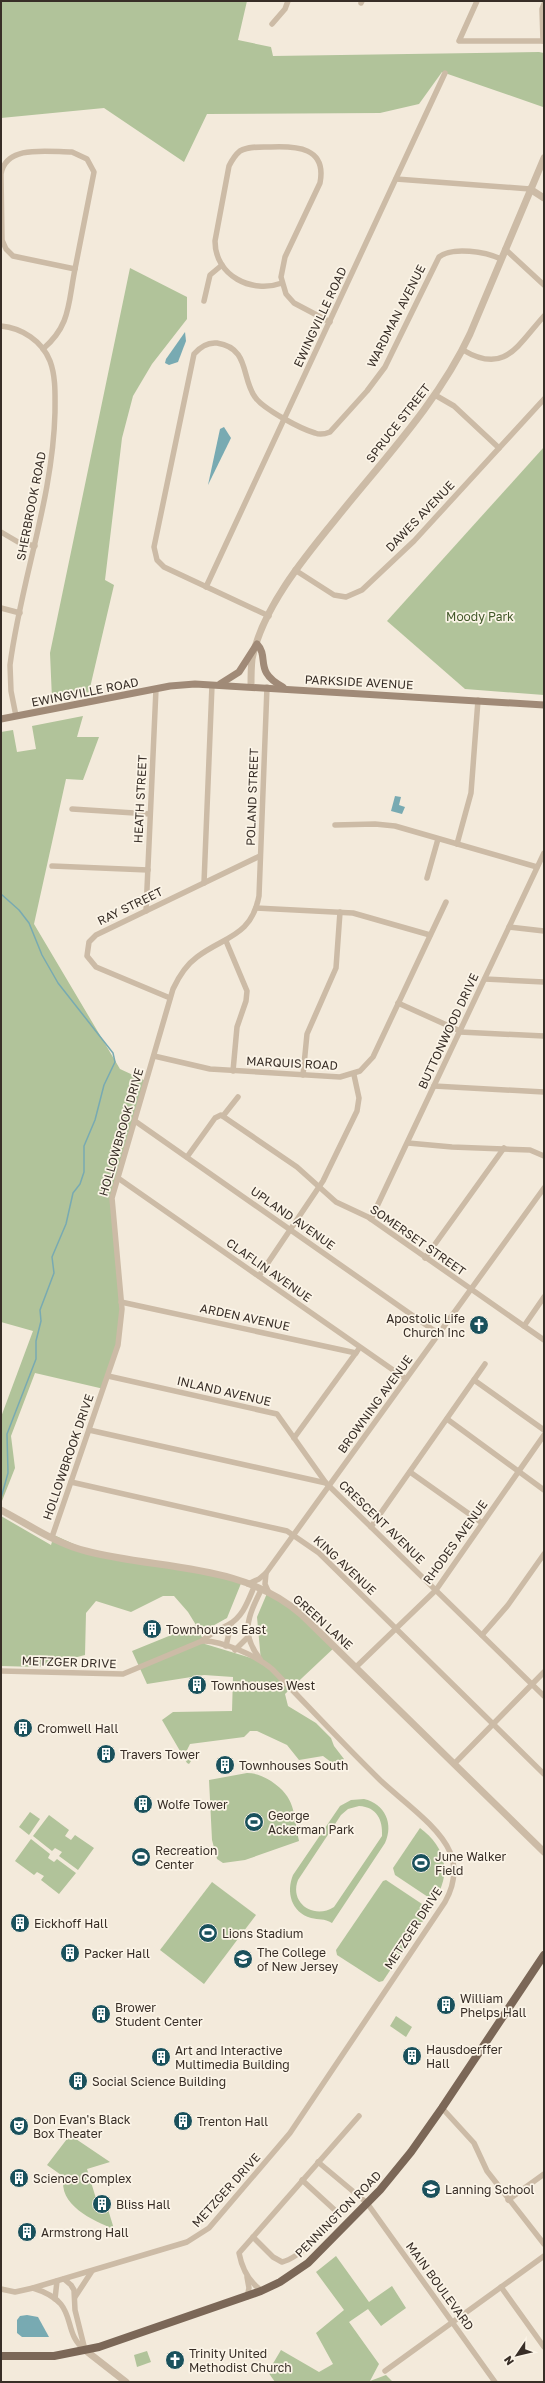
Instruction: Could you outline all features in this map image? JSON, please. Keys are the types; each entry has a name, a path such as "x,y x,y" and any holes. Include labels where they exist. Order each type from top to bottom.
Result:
{"main road":[{"path":"215,684 239,672 257,644 260,648 262,666 265,673 276,684 284,688"},
{"name":"PARKSIDE AVENUE","path":"173,686 215,684 544,705"},
{"name":"EWINGVILLE ROAD","path":"1,719 173,686"},
{"name":"PENNINGTON ROAD","path":"1,2356 44,2357 85,2350 247,2297 280,2282 308,2263 367,2204 411,2152 544,1955"}],"street":[{"path":"272,24 285,9 288,1"},
{"path":"477,1 459,41 544,41 542,9 544,4"},
{"name":"EWINGVILLE ROAD","path":"206,586 330,322 396,179 418,127 445,73"},
{"path":"282,283 267,288 256,287 230,274 222,265 216,253 215,241 232,160 239,152 251,148 299,147 314,156 320,166 321,178 283,264 282,283 286,294 294,303 330,322"},
{"path":"43,348 55,338 63,326 75,269 94,177 90,162 83,155 72,152 14,155 6,161 1,174 2,240 6,249 18,258 75,269"},
{"name":"SPRUCE STREET","path":"251,686 252,660 257,644 269,616 295,570 435,395 463,350 544,158"},
{"path":"396,179 530,189 544,198"},
{"path":"505,249 544,285"},
{"name":"WARDMAN AVENUE","path":"269,616 164,567 157,560 154,547 191,361 198,349 214,343 233,350 240,357 254,396 265,408 315,433 325,434 334,430 385,367 439,257 452,251 494,256 501,259"},
{"path":"204,301 208,279 222,265"},
{"path":"463,350 481,360 499,359 510,353 544,316"},
{"name":"SHERBROOK ROAD","path":"1,326 23,332 43,348 53,372 55,420 50,468 10,665 11,691 16,716"},
{"path":"435,395 454,406 500,448"},
{"name":"DAWES AVENUE","path":"295,570 334,596 346,597 357,593 414,540 544,399"},
{"path":"1,532 18,542 35,546"},
{"path":"1,608 20,613"},
{"path":"204,883 215,684"},
{"name":"POLAND STREET","path":"256,908 260,856 267,687"},
{"name":"HEATH STREET","path":"146,911 156,689"},
{"path":"457,844 471,793 478,700"},
{"path":"72,809 150,814"},
{"path":"335,825 385,824 537,867"},
{"path":"427,878 438,839"},
{"name":"BUTTONWOOD DRIVE","path":"371,1219 544,853"},
{"name":"RAY STREET","path":"170,998 96,967 87,956 87,946 92,938 260,856"},
{"path":"52,866 148,870"},
{"name":"MARQUIS ROAD","path":"154,1056 199,1067 233,1071 340,1077 354,1074 365,1067 373,1057 446,902"},
{"path":"256,908 340,912 365,915 430,935"},
{"name":"HOLLOWBROOK DRIVE","path":"52,1537 108,1376 121,1332 121,1302 112,1206 118,1178 170,998 177,980 189,964 204,952 226,941 247,925 256,908"},
{"path":"303,1075 307,1034 336,968 340,912"},
{"path":"509,927 544,931"},
{"path":"226,941 247,991 246,1001 237,1026 233,1071"},
{"path":"485,979 544,982"},
{"path":"398,1002 460,1032 544,1036"},
{"path":"259,1276 318,1188 357,1111 359,1098 354,1074"},
{"path":"434,1086 544,1092"},
{"path":"187,1157 215,1118 218,1115 223,1116 238,1097"},
{"name":"SOMERSET STREET","path":"223,1116 296,1167 318,1188 336,1202 371,1219 470,1290 544,1340"},
{"name":"UPLAND AVENUE","path":"135,1121 439,1334"},
{"path":"408,1143 452,1147 530,1150 544,1156"},
{"path":"425,1258 504,1148"},
{"name":"CLAFLIN AVENUE","path":"118,1178 406,1379"},
{"name":"BROWNING AVENUE","path":"266,1573 294,1535 328,1484 439,1334 544,1188"},
{"path":"524,1326 544,1297"},
{"name":"ARDEN AVENUE","path":"121,1302 356,1353"},
{"path":"294,1438 360,1347"},
{"path":"372,1527 485,1364"},
{"name":"INLAND AVENUE","path":"108,1376 277,1414 328,1484"},
{"path":"474,1380 544,1430"},
{"path":"447,1419 519,1470 544,1490"},
{"name":"CRESCENT AVENUE","path":"89,1430 328,1484 544,1696"},
{"name":"RHODES AVENUE","path":"356,1667 436,1590 544,1435"},
{"path":"410,1472 482,1523"},
{"name":"KING AVENUE","path":"71,1482 287,1531 294,1535 319,1553 544,1774"},
{"name":"GREEN LANE","path":"1,1510 52,1537 86,1551 199,1569 269,1593 294,1608 544,1852"},
{"path":"482,1634 508,1605 544,1554"},
{"path":"202,1641 207,1636 231,1624 241,1614 254,1587 259,1579 266,1573"},
{"path":"266,1573 265,1584 269,1593"},
{"path":"254,1587 248,1620 248,1638 262,1661"},
{"path":"226,1646 228,1631 231,1624"},
{"path":"235,1650 248,1638"},
{"name":"METZGER DRIVE","path":"1,1671 123,1674 202,1641 226,1646 262,1661 272,1669 378,1779 440,1836 450,1853 454,1873 452,1888 446,1902 290,2134 209,2228 187,2242 93,2271 15,2292 1,2289"},
{"path":"454,1764 544,1672"},
{"path":"442,2108 474,2143 487,2171 508,2200 544,2244"},
{"path":"247,2297 249,2288 238,2253 359,2116"},
{"name":"MAIN BOULEVARD","path":"318,2162 367,2204 495,2382"},
{"path":"508,2200 544,2174"},
{"path":"253,2237 273,2257 282,2262 297,2254 330,2223 338,2213 302,2180"},
{"path":"385,2371 544,2256"},
{"path":"75,2298 93,2271"},
{"path":"246,2275 254,2285 262,2291"},
{"path":"64,2279 71,2285 75,2298 75,2310 85,2350"},
{"path":"57,2281 54,2293 56,2299 66,2311 76,2342 126,2382"},
{"path":"501,2287 544,2347"},
{"path":"33,2288 56,2299"}],"green space":[{"path":"1,1 247,1 238,40 271,47 273,56 539,52 544,53 544,104 543,107 442,72 419,104 380,113 207,114 184,162 104,108 1,118"},
{"path":"130,268 187,297 187,319 152,364 133,396 122,438 105,580 114,585 89,692 52,699 50,653"},
{"name":"Moody Park","path":"544,447 544,695 465,689 387,621"},
{"path":"83,716 77,737 99,737 83,780 66,779 34,924 120,1069 146,1081 112,1199 123,1313 114,1361 104,1389 35,1373 11,1436 15,1468 2,1501 1,1417 33,1331 1,1322 1,732 13,730 17,752 36,749 32,726"},
{"path":"1,1516 51,1545 54,1535 87,1550 242,1581 227,1618 200,1633 205,1644 261,1661 257,1617 268,1591 336,1646 285,1694 288,1706 316,1723 331,1738 334,1746 344,1759 341,1764 335,1765 323,1756 299,1760 287,1745 257,1731 250,1731 244,1737 190,1744 187,1750 191,1761 189,1764 187,1763 162,1720 173,1712 232,1711 233,1677 204,1675 147,1684 132,1651 196,1625 188,1612 174,1596 163,1596 131,1612 96,1601 86,1613 85,1655 38,1667 1,1666"},
{"name":"George Ackerman Park","path":"247,1773 256,1774 271,1781 285,1793 292,1806 299,1841 245,1860 223,1863 217,1859 212,1840 209,1780"},
{"path":"364,1799 377,1805 386,1816 388,1822 388,1836 385,1843 332,1923 329,1921 311,1918 299,1911 292,1901 290,1888 293,1875 340,1806 351,1800","holes":["359,1806 365,1807 378,1815 382,1836 334,1907 326,1911 319,1912 305,1907 297,1896 296,1888 298,1880 341,1815 348,1809"]},
{"path":"30,1812 40,1819 29,1835 19,1827"},
{"path":"49,1815 69,1830 65,1836 71,1840 75,1835 94,1848 78,1870 59,1856 62,1852 55,1848 52,1851 33,1836"},
{"name":"June Walker Field","path":"420,1828 429,1835 436,1844 441,1852 444,1862 443,1881 440,1891 434,1901 395,1875 393,1868"},
{"path":"31,1839 50,1854 48,1858 54,1862 57,1859 76,1873 59,1894 41,1880 44,1876 37,1872 34,1875 15,1861"},
{"path":"386,1880 428,1908 429,1912 383,1981 379,1982 337,1955 336,1950 383,1881"},
{"name":"Lions Stadium","path":"212,1882 256,1915 204,1984 160,1950"},
{"path":"396,2016 412,2027 406,2037 390,2026"},
{"path":"70,2135 110,2162 87,2169 98,2205 107,2206 114,2229 96,2221 78,2210 66,2195 63,2187 64,2177 47,2165"},
{"path":"336,2256 369,2302 392,2286 406,2308 381,2326 368,2309 349,2322 379,2364 370,2381 386,2375 393,2382 275,2382 268,2372 281,2350 319,2372 333,2364 316,2333 344,2310 316,2272"},
{"path":"147,2351 151,2362 137,2367 134,2355"}],"water":[{"path":"185,332 186,341 178,362 169,365 165,363 166,359"},
{"path":"224,427 231,438 208,485 220,429"},
{"path":"395,796 401,797 399,805 405,807 402,814 391,811"},
{"path":"27,2315 38,2317 49,2337 22,2337 17,2333 17,2320 20,2316"}],"waterway":[{"path":"1,894 19,910 29,923 42,955 58,983 113,1053 115,1062 104,1085 95,1120 84,1146 84,1172 80,1184 73,1193 66,1224 52,1257 54,1273 40,1310 41,1321 36,1341 36,1359 7,1434 8,1473 1,1498"}],"place":[{"name":"Apostolic Life Church Inc","path":"479,1325"},
{"name":"Townhouses East","path":"152,1629"},
{"name":"Townhouses West","path":"197,1685"},
{"name":"Cromwell Hall","path":"23,1728"},
{"name":"Travers Tower","path":"106,1754"},
{"name":"Townhouses South","path":"225,1765"},
{"name":"Wolfe Tower","path":"143,1804"},
{"name":"George Ackerman Park","path":"254,1822"},
{"name":"Recreation Center","path":"141,1857"},
{"name":"June Walker Field","path":"421,1863"},
{"name":"Eickhoff Hall","path":"20,1923"},
{"name":"Lions Stadium","path":"208,1933"},
{"name":"Packer Hall","path":"70,1953"},
{"name":"The College of New Jersey","path":"243,1959"},
{"name":"William Phelps Hall","path":"446,2005"},
{"name":"Brower Student Center","path":"101,2014"},
{"name":"Hausdoerffer Hall","path":"412,2056"},
{"name":"Art and Interactive Multimedia Building","path":"161,2057"},
{"name":"Social Science Building","path":"78,2081"},
{"name":"Trenton Hall","path":"183,2121"},
{"name":"Don Evan's Black Box Theater","path":"19,2126"},
{"name":"Science Complex","path":"19,2178"},
{"name":"Lanning School","path":"431,2189"},
{"name":"Bliss Hall","path":"102,2204"},
{"name":"Armstrong Hall","path":"27,2232"},
{"name":"Trinity United Methodist Church","path":"175,2360"}]}
